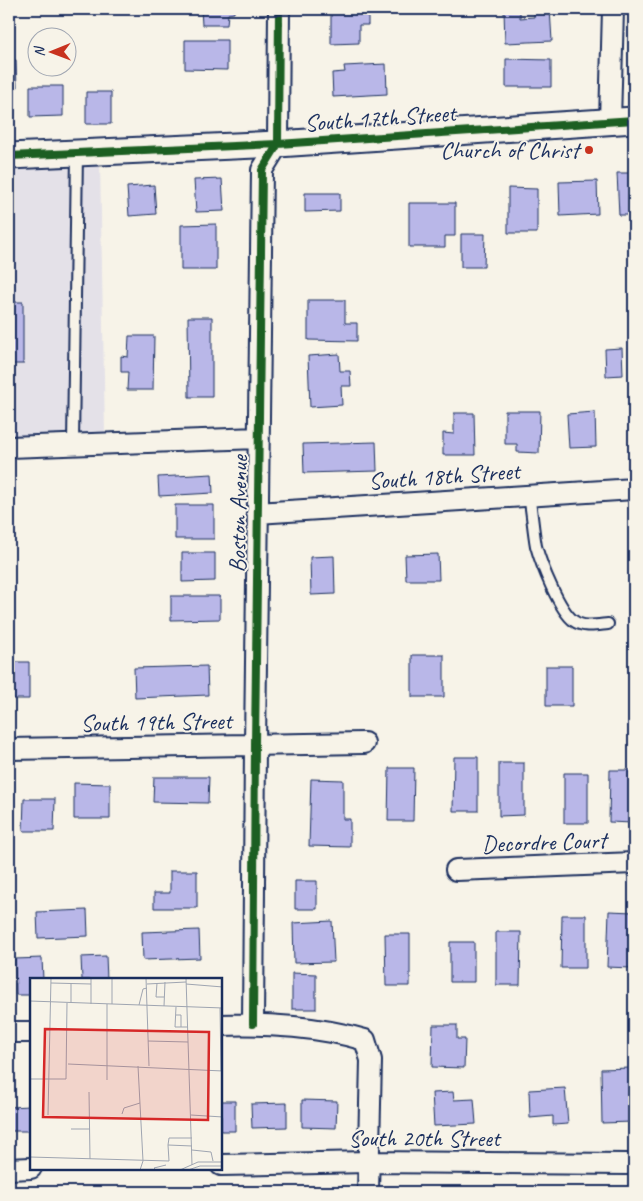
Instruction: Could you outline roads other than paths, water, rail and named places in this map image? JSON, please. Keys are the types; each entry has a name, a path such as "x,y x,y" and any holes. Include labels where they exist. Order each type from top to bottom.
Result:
{"street":[{"path":"278,144 279,9"},
{"path":"610,121 613,9"},
{"name":"South 17th Street","path":"9,156 278,144 634,120"},
{"name":"Boston Avenue","path":"253,1024 262,170 278,144"},
{"path":"9,447 258,438"},
{"name":"South 18th Street","path":"257,513 634,489"},
{"name":"South 19th Street","path":"9,749 364,743"},
{"name":"Decordre Court","path":"456,870 634,863"},
{"path":"222,1025 253,1024 344,1034 365,1040 371,1060 368,1192"},
{"path":"9,1032 30,1032"},
{"name":"South 20th Street","path":"222,1165 368,1162 627,1164"},
{"path":"9,1169 30,1168"}],"lane":[{"path":"73,444 77,153"},
{"path":"529,496 536,546 553,589 566,613 575,622 589,626 608,624"}],"place":[{"name":"Church of Christ","path":"589,150"}]}
